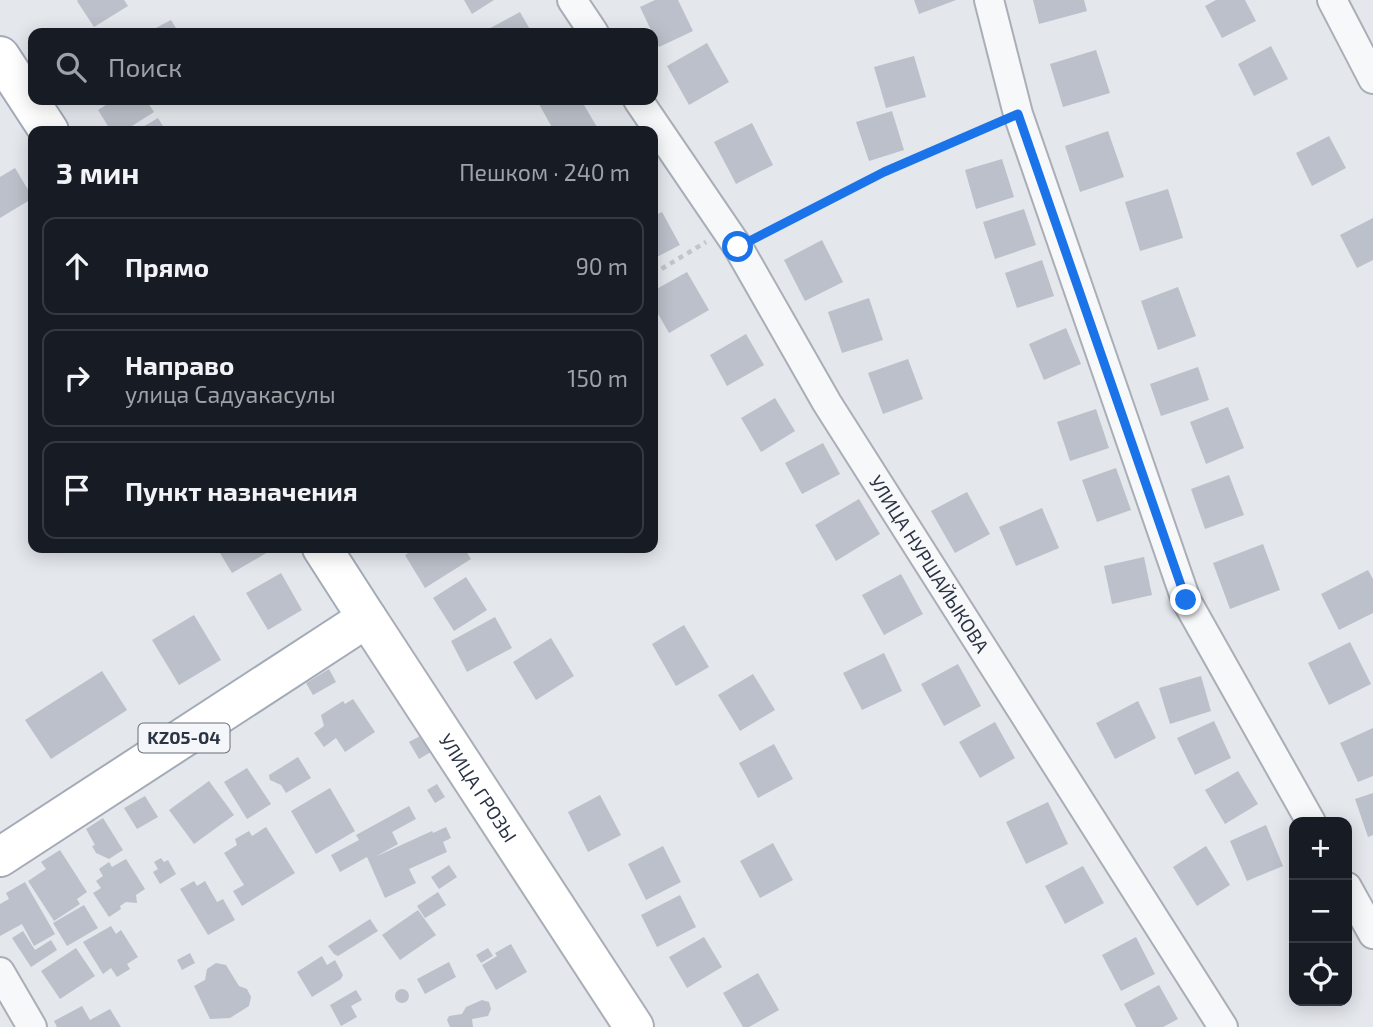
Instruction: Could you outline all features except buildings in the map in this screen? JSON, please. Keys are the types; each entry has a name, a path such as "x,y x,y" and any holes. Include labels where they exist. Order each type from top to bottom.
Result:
{"main road":[{"path":"0,56 28,99"},
{"path":"32,105 46,126"},
{"name":"УЛИЦА ГРОЗЫ","path":"325,553 634,1027"},
{"name":"KZ05-04","path":"0,857 367,618"}],"street":[{"path":"572,0 591,28"},
{"path":"989,0 1018,114 1186,600 1308,817"},
{"path":"1332,0 1373,79"},
{"name":"УЛИЦА НУРШАЙЫКОВА","path":"641,105 656,126"},
{"name":"УЛИЦА НУРШАЙЫКОВА","path":"658,129 732,238 827,403 1223,1027"},
{"path":"1352,896 1373,934"},
{"path":"0,972 32,1027"}],"path":[{"path":"658,272 1018,114"}],"route":[{"path":"738,247 884,172 1018,114 1186,600"}]}
